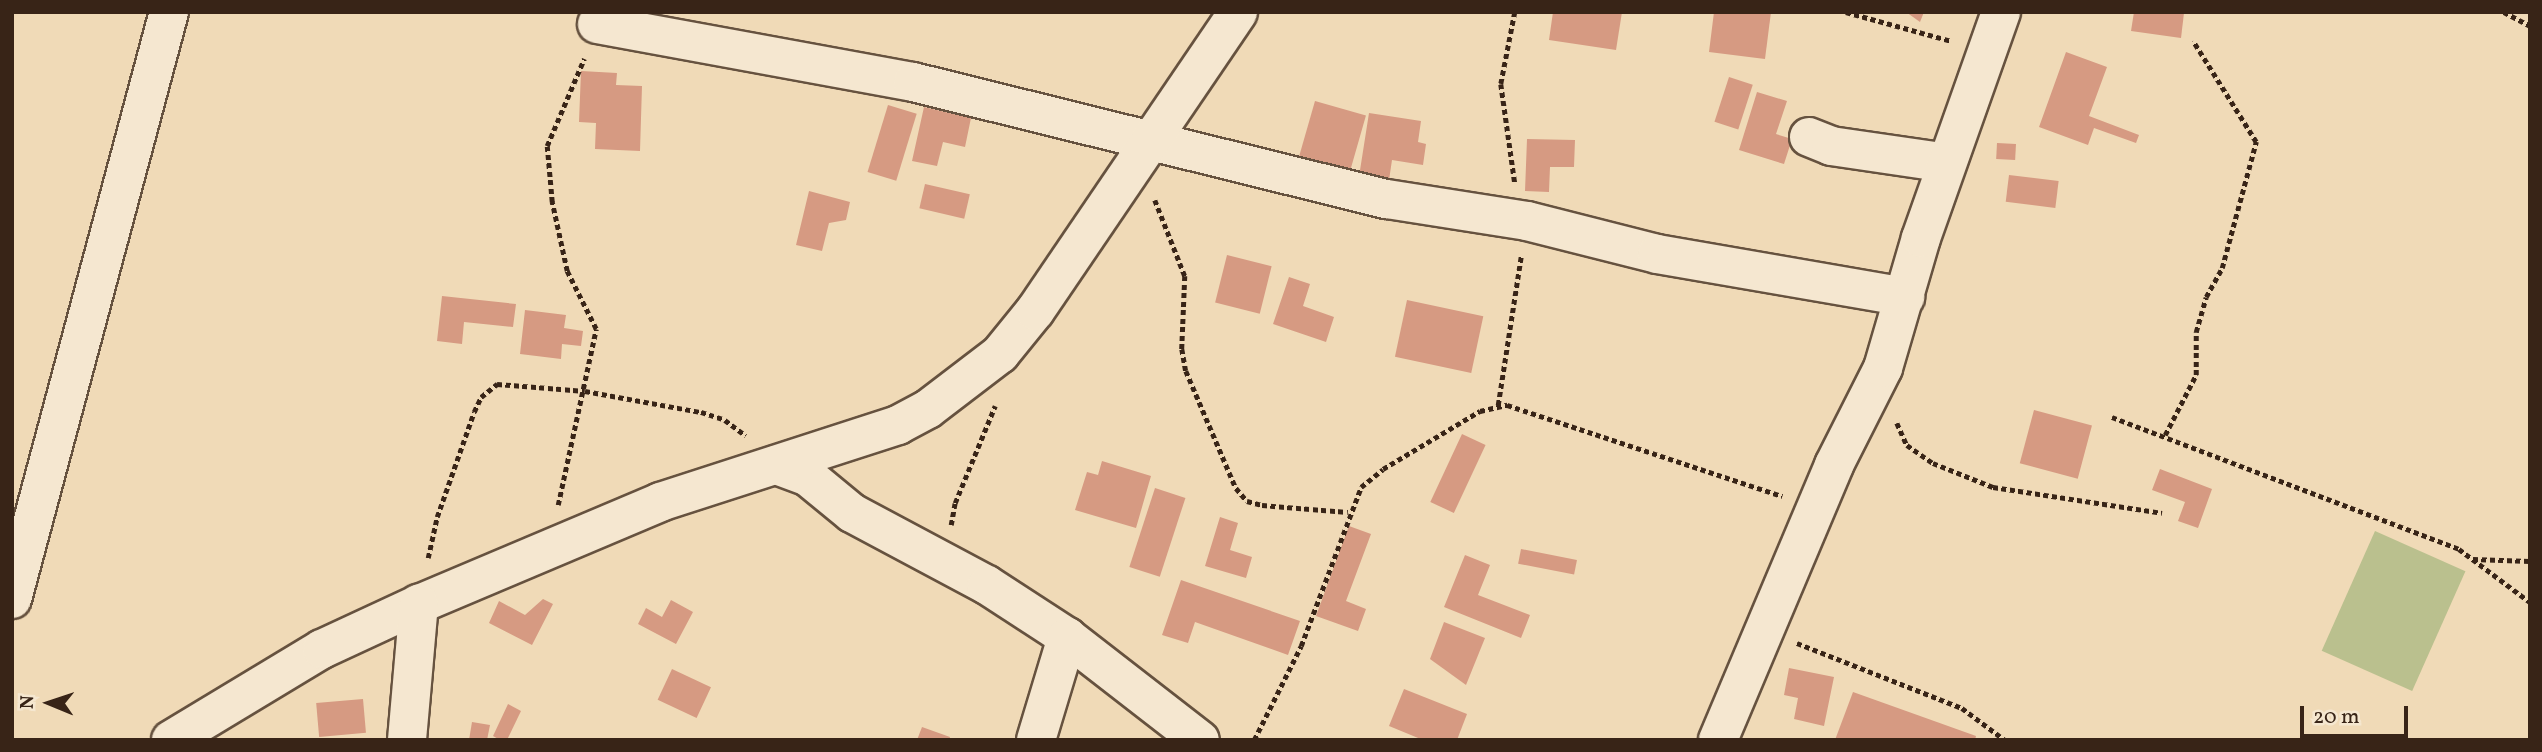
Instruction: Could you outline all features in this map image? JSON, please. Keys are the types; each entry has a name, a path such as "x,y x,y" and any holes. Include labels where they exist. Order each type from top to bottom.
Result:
{"street":[{"path":"12,599 169,12"},
{"path":"171,740 322,649 419,604 660,502 898,425 961,386 1000,354 1035,311 1238,12"},
{"path":"1718,740 1818,503 1876,382 1947,163 2001,12"},
{"path":"597,24 913,82 1144,151 1387,199 1527,220 1657,254 1905,297"},
{"path":"1809,137 1831,146 1947,163"},
{"path":"776,465 807,476 852,513 966,574 1068,637 1200,740"},
{"path":"407,740 419,604"},
{"path":"1036,740 1068,637"}],"path":[{"path":"1846,12 1986,51"},
{"path":"2504,12 2530,26"},
{"path":"550,548 572,429 585,391 596,329 567,271 547,161 552,133 597,24"},
{"path":"2165,435 2196,375 2196,332 2206,297 2222,268 2256,142 2193,41"},
{"path":"1144,151 1185,276 1182,349 1186,371 1236,488 1247,500 1262,505 1348,512"},
{"path":"1876,382 1907,445 1933,463 1993,487 2162,513"},
{"path":"419,604 436,517 481,397 506,383 585,391 725,420 776,465"},
{"path":"966,574 951,527 955,503 1001,392"},
{"path":"1254,740 1301,646 1348,512 1361,487 1383,469 1480,411 1507,405 1776,495 1818,503"},
{"path":"2112,416 2459,549 2530,602"},
{"path":"2472,559 2530,561"},
{"path":"1763,632 1883,674 1950,703 2005,740"}],"green space":[{"path":"2375,531 2465,571 2412,691 2322,651"}],"building":[{"path":"1553,12 1622,12 1616,50 1549,40"},
{"path":"1714,12 1771,12 1765,59 1709,52"},
{"path":"1906,12 1924,12 1920,22"},
{"path":"2134,12 2184,13 2181,38 2131,31"},
{"path":"2066,52 2107,67 2089,116 2139,135 2136,143 2094,128 2088,145 2039,127"},
{"path":"581,71 617,73 616,85 642,86 640,151 595,149 596,123 579,122"},
{"path":"1729,77 1753,85 1738,129 1714,122"},
{"path":"1757,92 1787,101 1776,134 1792,139 1784,164 1739,150"},
{"path":"1315,101 1366,116 1350,170 1299,156"},
{"path":"888,105 917,114 896,181 868,172"},
{"path":"924,107 971,118 965,147 943,142 937,166 912,161"},
{"path":"1369,113 1421,121 1418,142 1426,144 1423,165 1392,160 1388,187 1358,183"},
{"path":"1527,139 1575,140 1574,167 1550,167 1549,192 1525,191"},
{"path":"1997,143 2016,144 2015,160 1996,159"},
{"path":"2009,175 2059,181 2055,208 2006,202"},
{"path":"925,184 970,194 964,219 919,208"},
{"path":"809,191 850,202 846,220 829,223 822,251 796,245"},
{"path":"1227,255 1272,266 1260,314 1215,303"},
{"path":"1289,277 1310,284 1303,306 1334,317 1326,342 1273,324"},
{"path":"442,296 516,304 513,327 464,322 462,344 437,341"},
{"path":"1407,300 1483,316 1471,373 1395,357"},
{"path":"525,310 566,315 564,328 583,331 581,346 562,344 561,359 520,354"},
{"path":"2034,410 2092,426 2078,479 2020,463"},
{"path":"1462,434 1486,445 1454,513 1430,502"},
{"path":"1102,461 1151,476 1136,528 1075,510 1087,472 1098,475"},
{"path":"2160,469 2212,489 2198,528 2178,521 2185,502 2152,490"},
{"path":"1155,488 1185,498 1160,577 1129,567"},
{"path":"1220,517 1238,523 1230,550 1252,557 1246,578 1205,566"},
{"path":"1349,526 1371,534 1346,601 1366,609 1358,631 1316,616"},
{"path":"1521,549 1577,560 1574,575 1518,564"},
{"path":"1465,555 1490,565 1478,595 1530,615 1521,638 1444,607"},
{"path":"1181,580 1300,621 1288,655 1195,622 1188,643 1162,635"},
{"path":"543,599 553,604 532,645 489,623 499,601 525,615"},
{"path":"671,600 693,612 676,644 638,624 646,608 662,617"},
{"path":"1444,622 1485,638 1466,685 1430,659"},
{"path":"1789,668 1834,677 1824,726 1794,719 1798,698 1784,695"},
{"path":"672,669 711,687 697,718 658,700"},
{"path":"1404,689 1467,714 1457,740 1423,740 1389,726"},
{"path":"1853,692 1976,736 1975,740 1835,740"},
{"path":"363,699 366,733 319,737 316,703"},
{"path":"508,704 521,711 507,740 500,740 493,736"},
{"path":"472,722 490,725 487,740 469,740"},
{"path":"922,727 950,737 949,740 917,740"}]}
